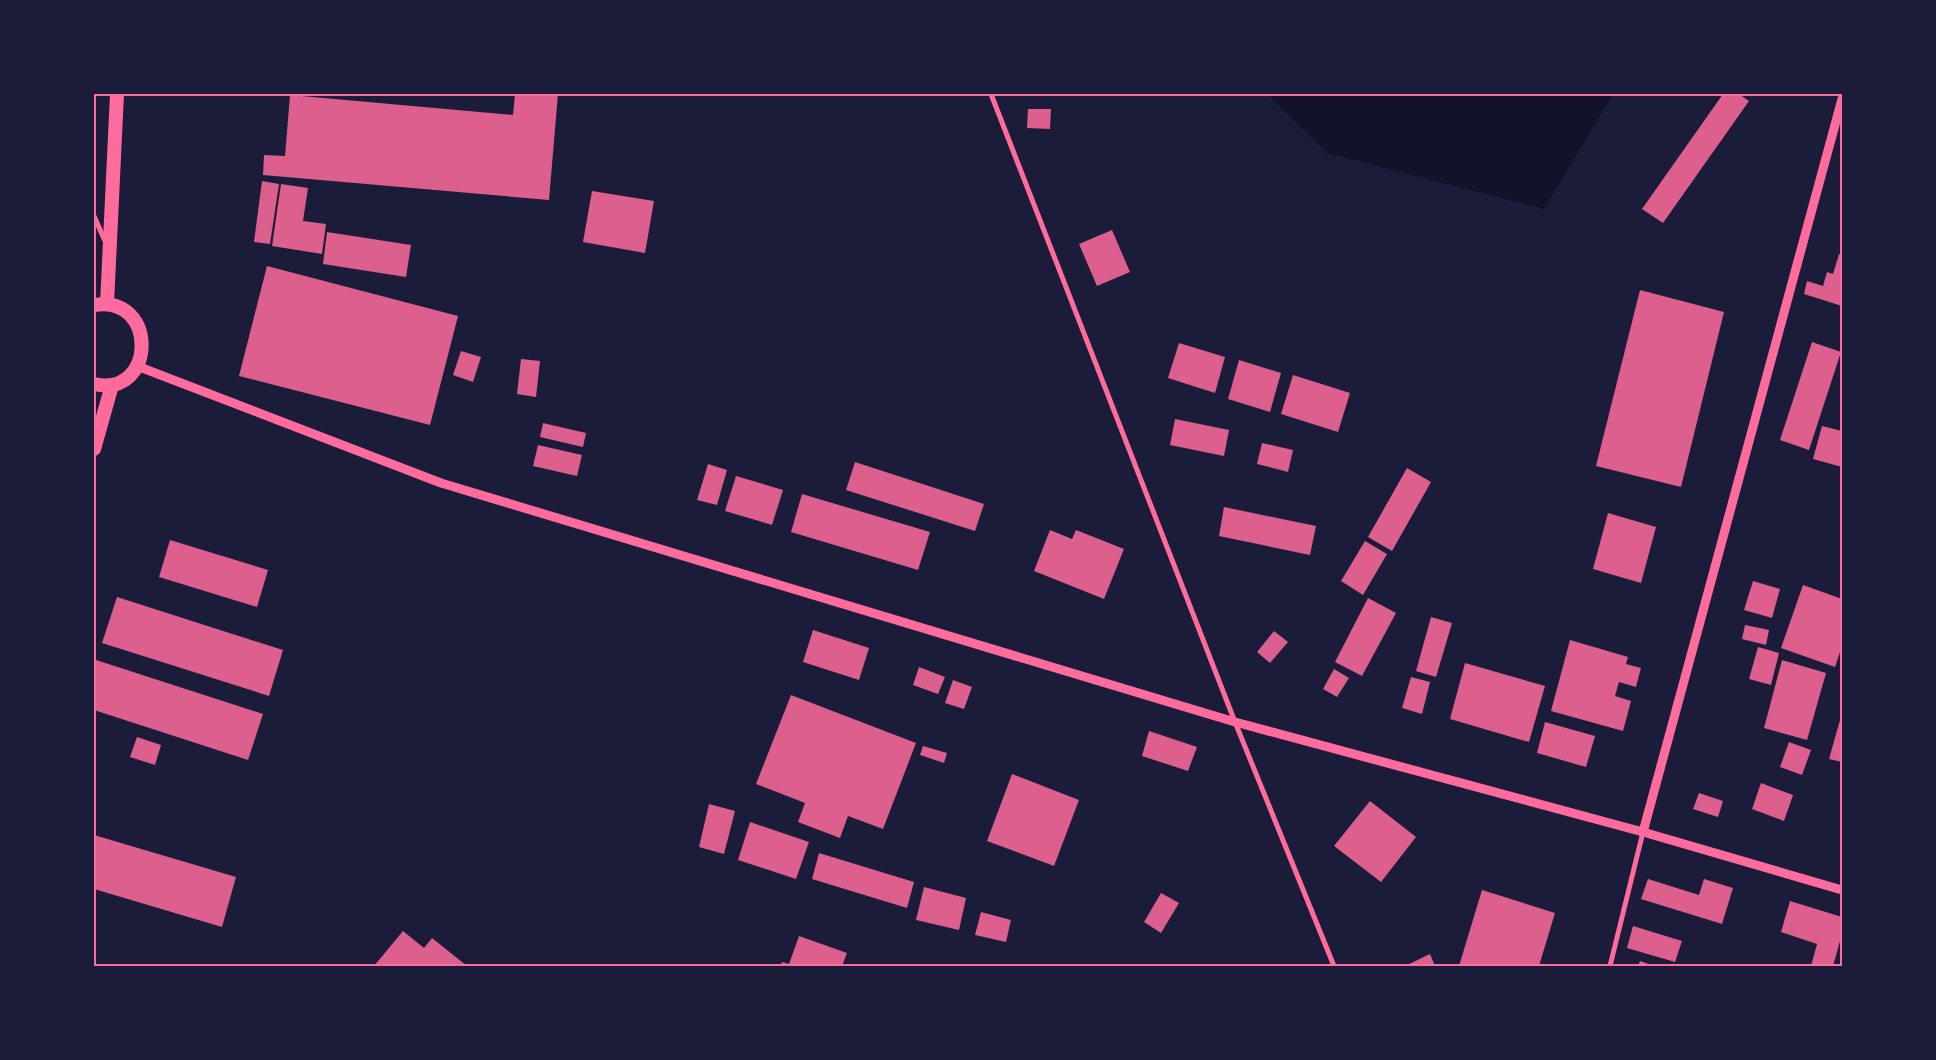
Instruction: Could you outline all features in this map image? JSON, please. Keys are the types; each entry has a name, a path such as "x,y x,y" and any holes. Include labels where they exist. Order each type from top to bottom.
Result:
{"highway":[{"path":"94,384 112,385 126,378 137,366 142,353 143,340 139,327 131,316 120,308 101,304 109,249 118,94"},
{"path":"94,450 112,385"}],"street":[{"path":"991,94 1235,722 1334,966"},
{"path":"1610,966 1643,832 1842,99"},
{"path":"94,216 109,249"},
{"path":"137,366 441,483 1235,722 1643,832 1842,890"}],"shaded area":[{"path":"1267,94 1613,94 1544,209 1327,153"}],"building":[{"path":"515,94 558,94 549,200 263,175 264,155 285,156 290,95 513,115"},
{"path":"1723,94 1739,94 1749,101 1663,223 1642,209"},
{"path":"1028,109 1051,109 1050,129 1027,128"},
{"path":"262,181 279,184 270,244 254,242"},
{"path":"281,184 308,188 303,221 326,224 322,254 272,246"},
{"path":"592,191 654,201 645,253 583,242"},
{"path":"1112,230 1130,272 1097,286 1079,244"},
{"path":"327,232 411,245 406,277 323,264"},
{"path":"1839,254 1842,255 1842,306 1804,294 1807,281 1823,286 1827,272 1833,274"},
{"path":"267,266 458,316 430,425 239,376"},
{"path":"1640,290 1724,312 1681,487 1596,466"},
{"path":"1812,342 1841,352 1809,450 1780,440"},
{"path":"1179,343 1225,357 1215,393 1168,378"},
{"path":"461,351 481,357 473,382 453,375"},
{"path":"521,359 540,361 536,397 517,394"},
{"path":"1239,360 1281,373 1270,412 1228,399"},
{"path":"1293,375 1350,393 1338,432 1281,414"},
{"path":"1175,419 1229,430 1224,456 1170,445"},
{"path":"543,423 586,433 583,447 540,437"},
{"path":"1822,426 1842,431 1842,467 1813,459"},
{"path":"1262,443 1293,450 1288,472 1257,464"},
{"path":"538,445 582,455 577,476 533,466"},
{"path":"855,462 984,504 975,531 846,490"},
{"path":"708,464 727,470 717,505 697,500"},
{"path":"1407,468 1431,482 1392,551 1368,537"},
{"path":"736,476 783,490 772,525 725,511"},
{"path":"802,494 930,532 918,570 791,532"},
{"path":"1224,507 1316,526 1310,555 1219,536"},
{"path":"1608,513 1656,527 1641,583 1593,569"},
{"path":"1050,530 1072,539 1076,530 1124,549 1104,599 1034,571"},
{"path":"170,540 268,570 257,607 159,577"},
{"path":"1365,541 1387,554 1363,595 1341,581"},
{"path":"1753,581 1780,589 1772,618 1744,610"},
{"path":"1803,585 1842,599 1842,646 1835,667 1781,648"},
{"path":"117,597 283,650 269,696 102,643"},
{"path":"1368,598 1396,613 1362,676 1335,662"},
{"path":"1431,617 1452,623 1436,677 1416,671"},
{"path":"1745,625 1769,630 1766,645 1742,639"},
{"path":"813,630 869,648 859,680 803,662"},
{"path":"1274,631 1288,642 1270,663 1257,652"},
{"path":"1570,640 1628,657 1626,664 1641,668 1636,687 1619,682 1615,696 1631,701 1623,731 1551,711"},
{"path":"1758,647 1779,653 1771,685 1749,679"},
{"path":"96,660 263,714 248,760 94,710 94,667"},
{"path":"1782,660 1826,673 1807,740 1764,728"},
{"path":"1465,663 1545,686 1529,742 1450,719"},
{"path":"919,667 945,677 938,694 913,685"},
{"path":"1334,669 1349,678 1337,697 1323,689"},
{"path":"1411,677 1430,682 1422,714 1402,708"},
{"path":"953,680 972,687 964,709 945,703"},
{"path":"791,695 916,743 883,829 848,816 840,838 798,822 805,803 756,784"},
{"path":"1842,713 1842,762 1829,759"},
{"path":"1545,722 1595,736 1586,767 1537,753"},
{"path":"1149,731 1197,747 1188,771 1142,756"},
{"path":"137,737 161,745 155,765 130,757"},
{"path":"1789,742 1811,750 1802,775 1780,767"},
{"path":"923,746 947,753 944,763 920,755"},
{"path":"1012,774 1079,800 1054,866 987,841"},
{"path":"1761,783 1793,795 1784,821 1752,809"},
{"path":"1699,793 1723,801 1718,817 1693,809"},
{"path":"1370,801 1416,837 1381,882 1334,846"},
{"path":"709,804 735,811 724,854 699,847"},
{"path":"750,822 809,842 796,879 738,860"},
{"path":"94,835 236,877 222,927 94,889"},
{"path":"819,853 914,882 907,908 812,879"},
{"path":"1648,879 1699,895 1704,879 1733,888 1722,924 1641,899"},
{"path":"924,887 966,898 959,930 916,920"},
{"path":"1482,890 1555,913 1539,966 1459,966"},
{"path":"1161,893 1179,903 1161,933 1144,922"},
{"path":"1790,901 1842,917 1842,934 1833,966 1811,966 1817,944 1781,932"},
{"path":"981,912 1011,920 1006,942 975,935"},
{"path":"1633,926 1682,941 1675,962 1627,948"},
{"path":"403,931 424,948 432,938 467,966 374,966"},
{"path":"799,936 847,953 842,966 780,966 782,962 789,964"},
{"path":"1430,954 1435,966 1405,966"},
{"path":"1640,961 1654,966 1638,966"}]}
